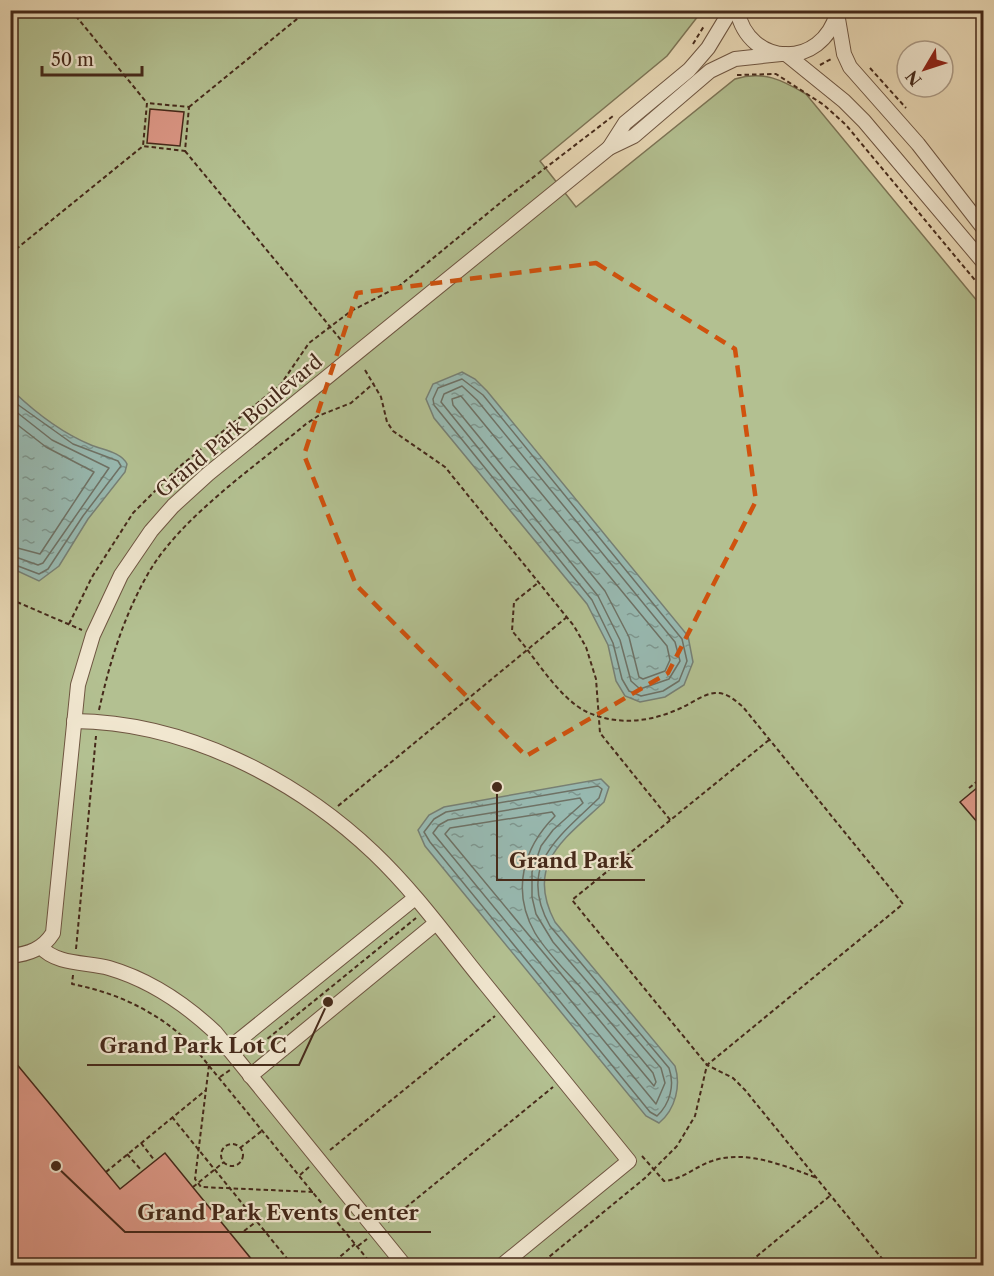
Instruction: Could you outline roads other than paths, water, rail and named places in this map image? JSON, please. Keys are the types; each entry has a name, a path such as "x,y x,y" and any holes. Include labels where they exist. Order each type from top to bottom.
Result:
{"street":[{"name":"Grand Park Boulevard","path":"609,148 625,123 664,92 702,56 730,10"},
{"path":"737,10 742,28 754,43 783,54 843,100 864,121 984,263"},
{"name":"Grand Park Boulevard","path":"40,947 53,933 55,922 78,686 93,635 121,575 155,525 173,506 459,268 609,148 634,136 710,71 735,59 800,53 817,45 830,31 837,12"},
{"path":"837,12 844,54 855,74 918,144 984,229"},
{"path":"74,721 97,721 140,728 201,746 277,780 325,811 351,832 415,898 629,1161 501,1266"},
{"path":"228,1049 415,898"},
{"path":"250,1076 436,923"},
{"path":"10,956 26,954 40,947 52,956 110,968 167,994 196,1014 239,1062 405,1266"}],"water":[{"path":"462,372 475,379 487,391 688,636 693,662 684,685 665,697 640,702 625,696 616,681 608,645 587,604 434,418 426,399 433,384"},
{"path":"14,392 40,415 60,428 80,440 116,454 127,464 125,472 88,519 59,566 39,581 11,568 10,394"},
{"path":"601,779 609,787 604,802 564,840 554,853 547,868 544,883 547,901 555,922 675,1066 676,1096 670,1111 659,1123 646,1116 425,846 418,830 429,815 444,807"}],"place":[{"name":"Grand Park","path":"497,787"},
{"name":"Grand Park Lot C","path":"328,1002"},
{"name":"Grand Park Events Center","path":"56,1166"}]}
